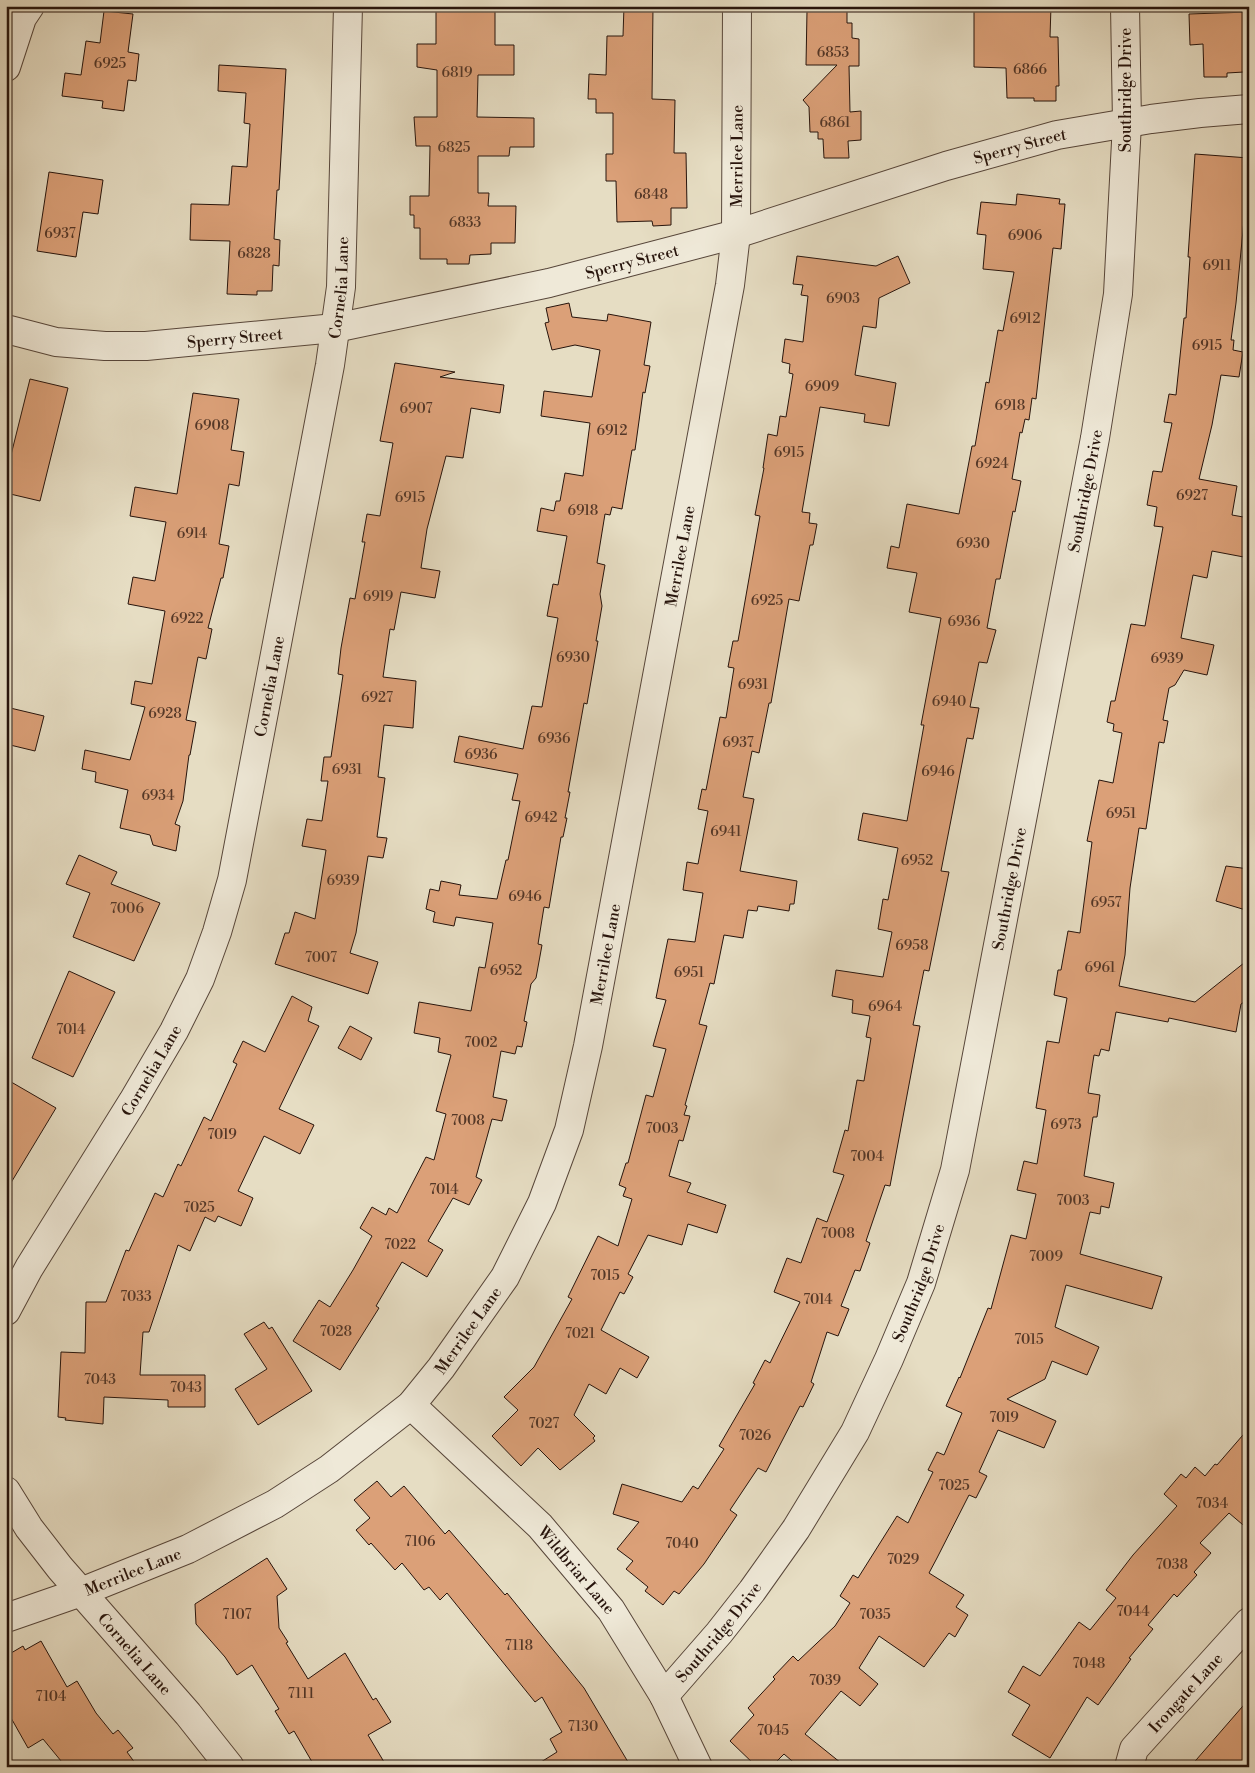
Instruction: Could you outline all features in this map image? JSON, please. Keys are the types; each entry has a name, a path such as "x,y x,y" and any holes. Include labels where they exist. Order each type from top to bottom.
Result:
{"street":[{"path":"6,66 22,18 30,6"},
{"name":"Cornelia Lane","path":"6,1311 28,1268 134,1101 174,1031 200,979 218,932 232,880 335,328 341,287 348,6"},
{"name":"Merrilee Lane","path":"6,1618 81,1592 188,1549 275,1504 328,1469 411,1405 441,1368 505,1277 542,1203 568,1130 594,1017 730,285 736,234 737,6"},
{"name":"Southridge Drive","path":"664,1696 719,1633 752,1591 796,1529 855,1432 889,1359 921,1283 955,1170 1095,438 1118,294 1127,122 1125,6"},
{"name":"Sperry Street","path":"6,329 56,342 105,346 146,346 335,328 549,283 736,234 946,166 1057,135 1127,122 1249,109"},
{"name":"Wildbriar Lane","path":"411,1405 540,1526 611,1610 664,1696 698,1767"},
{"name":"Cornelia Lane","path":"6,1491 30,1528 81,1592 188,1714 230,1767"},
{"name":"Irongate Lane","path":"1128,1767 1134,1749 1249,1622"}],"building":[{"path":"436,6 495,6 495,45 514,45 514,75 478,75 477,117 534,118 534,147 510,147 509,156 478,156 478,193 489,193 488,206 516,206 515,243 491,243 491,254 470,255 469,264 447,264 447,259 420,259 420,228 414,228 414,215 410,215 410,196 429,196 430,146 416,146 414,117 437,117 437,70 417,67 417,44 436,44"},
{"path":"624,6 653,6 652,99 675,100 674,153 686,153 687,208 671,208 671,225 653,226 652,221 617,222 616,181 606,181 606,154 613,154 613,113 596,113 596,99 588,99 589,74 606,75 607,36 623,36"},
{"path":"974,6 1051,6 1050,37 1058,37 1059,86 1056,86 1056,101 1034,101 1034,98 1007,98 1006,68 974,67"},
{"path":"104,11 133,14 128,52 139,54 136,81 128,80 124,111 102,108 103,101 62,96 65,73 81,75 86,41 100,43"},
{"path":"807,11 847,11 847,23 852,23 852,38 859,39 859,66 849,66 850,112 861,111 861,140 848,141 849,158 824,158 823,139 818,139 818,132 810,132 809,107 803,100 837,65 806,65"},
{"path":"1249,12 1249,70 1227,73 1227,77 1204,77 1203,44 1190,45 1189,14"},
{"path":"219,65 286,69 279,190 277,190 274,239 280,240 279,266 273,265 272,291 257,291 257,295 227,294 230,241 190,240 191,204 229,205 232,166 247,167 250,124 244,123 246,93 218,91"},
{"path":"1195,154 1249,158 1249,221 1244,220 1231,340 1234,340 1233,350 1243,352 1239,377 1221,375 1212,425 1199,479 1237,486 1232,515 1249,518 1249,558 1212,551 1207,578 1193,575 1181,638 1214,645 1207,675 1184,670 1175,685 1169,688 1163,720 1168,721 1164,743 1159,742 1146,829 1139,828 1130,888 1125,955 1119,986 1195,1002 1249,959 1249,999 1241,1004 1236,1032 1169,1018 1168,1022 1116,1012 1109,1051 1101,1049 1099,1056 1094,1055 1088,1093 1100,1095 1097,1117 1093,1117 1084,1176 1114,1183 1109,1208 1101,1206 1100,1214 1090,1212 1080,1254 1162,1277 1152,1309 1066,1285 1055,1327 1099,1347 1087,1375 1052,1361 1045,1379 1007,1399 1056,1421 1044,1448 998,1430 979,1472 987,1476 976,1498 969,1495 929,1573 964,1595 956,1607 968,1615 955,1637 949,1633 924,1667 879,1636 859,1668 878,1684 860,1706 841,1691 805,1734 846,1767 799,1767 784,1754 771,1767 757,1767 730,1741 754,1715 748,1708 775,1679 773,1677 793,1656 798,1661 835,1626 850,1603 840,1596 853,1575 858,1578 897,1516 908,1523 933,1472 928,1470 937,1452 944,1455 962,1413 946,1406 960,1378 988,1308 991,1309 1011,1235 1026,1239 1036,1194 1017,1190 1024,1161 1037,1164 1046,1110 1036,1108 1047,1041 1059,1043 1067,998 1054,995 1058,970 1061,970 1068,931 1080,933 1092,842 1087,841 1099,780 1113,783 1122,733 1113,731 1114,724 1107,722 1111,701 1115,701 1131,624 1145,626 1163,527 1154,526 1157,507 1147,505 1153,471 1162,472 1172,423 1164,422 1169,394 1176,395 1184,318 1186,318"},
{"path":"49,172 103,180 98,214 83,212 76,257 37,251"},
{"path":"1017,194 1060,199 1059,204 1065,204 1061,249 1053,248 1036,399 1032,398 1029,420 1025,419 1022,433 1020,432 1012,479 1021,481 1015,512 1013,511 1000,579 996,579 987,628 996,630 987,663 979,662 970,707 979,708 973,739 967,738 941,871 949,872 929,971 924,970 913,1025 920,1026 890,1186 885,1185 866,1241 870,1243 860,1271 855,1270 841,1306 849,1309 838,1336 827,1332 811,1382 814,1384 803,1407 800,1406 766,1472 758,1468 730,1510 737,1515 704,1564 679,1594 674,1591 663,1605 645,1591 648,1587 626,1569 633,1561 617,1549 639,1522 613,1514 622,1484 682,1502 693,1486 698,1489 724,1449 719,1446 755,1384 753,1383 765,1360 770,1363 800,1302 774,1292 787,1258 801,1263 817,1218 827,1222 844,1175 833,1172 845,1130 848,1131 857,1080 864,1081 871,1038 866,1037 870,1016 852,1013 853,1000 832,996 836,970 883,977 892,932 878,929 883,899 888,900 898,848 858,840 863,813 907,821 924,725 921,725 941,618 909,612 917,573 887,568 891,546 899,548 907,504 959,514 972,446 975,446 986,382 989,383 998,330 1003,331 1014,272 983,269 986,235 977,234 981,202 1016,205"},
{"path":"797,256 876,266 898,256 910,283 879,298 876,328 863,326 855,375 896,383 889,426 864,422 865,414 820,407 802,512 810,513 809,523 817,524 813,545 810,545 799,601 789,599 771,703 769,703 759,753 752,751 743,797 754,799 740,871 797,881 794,904 790,904 789,911 758,906 757,911 748,910 743,938 724,935 714,984 710,983 699,1024 707,1026 685,1105 687,1106 684,1115 690,1116 683,1141 679,1140 669,1176 691,1183 687,1192 726,1205 717,1233 688,1224 682,1245 648,1235 628,1274 633,1277 624,1294 620,1292 601,1330 649,1357 637,1378 620,1368 606,1394 589,1384 574,1415 595,1436 593,1438 595,1441 560,1470 538,1448 521,1466 492,1436 518,1410 504,1397 534,1367 572,1299 568,1297 598,1236 618,1246 632,1199 623,1196 626,1188 619,1185 626,1163 628,1163 646,1095 653,1097 666,1049 653,1046 666,1000 656,998 668,939 695,942 703,893 683,890 687,862 698,864 708,811 698,809 702,789 706,790 720,717 726,718 734,668 728,667 733,641 738,641 760,516 755,515 768,434 777,436 780,416 786,417 793,374 789,373 790,364 782,362 785,339 803,342 808,296 801,295 803,285 793,284"},
{"path":"569,303 572,317 607,321 608,314 651,322 644,365 650,366 645,393 643,392 635,450 632,450 622,509 612,507 610,515 605,514 597,563 605,565 600,594 602,606 596,641 598,641 587,704 584,703 568,792 570,792 565,818 567,818 563,837 561,837 549,908 544,907 538,944 542,945 536,978 531,984 524,1021 527,1022 522,1047 517,1046 515,1054 501,1051 493,1097 507,1100 502,1121 492,1119 476,1177 482,1180 469,1205 453,1198 428,1241 443,1250 427,1277 402,1262 376,1306 379,1308 340,1370 293,1341 319,1300 330,1307 353,1270 372,1236 360,1228 372,1207 386,1215 389,1208 397,1213 426,1157 434,1160 446,1114 436,1111 451,1055 438,1052 440,1038 414,1033 419,1002 471,1011 479,967 485,968 493,923 456,917 454,926 433,922 435,912 426,909 430,889 439,891 441,881 461,885 459,895 497,899 506,860 508,860 520,801 512,800 518,774 454,762 459,736 523,749 532,706 542,707 558,618 547,616 553,584 558,585 567,536 537,531 541,508 554,511 556,501 560,501 565,473 583,476 590,423 541,416 544,391 592,397 600,350 575,345 552,350 545,323 549,322 546,308"},
{"path":"395,363 455,372 440,377 504,385 500,413 471,408 463,458 446,456 427,529 421,568 440,571 435,598 401,592 394,630 390,629 383,677 416,681 413,728 384,725 378,777 385,778 377,837 387,838 383,858 368,856 356,933 350,953 378,962 368,994 275,964 285,933 289,933 295,912 315,919 326,850 302,846 307,819 322,821 328,781 321,781 324,757 331,757 343,675 338,674 341,648 350,598 355,599 365,542 362,542 367,514 380,516 393,443 380,441"},
{"path":"30,379 68,388 40,501 6,493 6,462 9,463"},
{"path":"193,393 239,399 231,450 244,452 239,486 229,484 219,544 229,546 223,578 221,578 208,628 212,629 206,659 198,657 186,720 196,722 189,755 183,801 175,824 180,826 176,851 153,845 150,835 120,828 128,790 95,782 96,772 82,769 85,750 130,760 145,707 131,704 135,681 152,684 165,611 128,604 133,577 155,581 166,522 130,516 135,487 177,494"},
{"path":"6,707 44,716 35,751 6,744"},
{"path":"79,855 117,872 111,884 160,903 134,961 73,937 90,893 66,884"},
{"path":"1226,866 1249,869 1249,911 1216,901"},
{"path":"69,971 115,992 73,1077 32,1058"},
{"path":"292,996 312,1007 308,1021 319,1026 279,1109 314,1125 300,1154 264,1136 238,1191 253,1198 241,1226 218,1216 215,1222 205,1217 190,1251 178,1245 149,1332 143,1332 140,1375 205,1375 205,1407 168,1407 168,1400 104,1397 103,1424 65,1420 66,1418 58,1417 61,1352 85,1353 86,1302 106,1302 126,1250 129,1251 155,1193 163,1197 178,1164 181,1166 204,1117 211,1121 237,1064 233,1062 243,1041 265,1052"},
{"path":"350,1026 372,1038 361,1060 338,1048"},
{"path":"6,1079 56,1108 6,1191"},
{"path":"264,1322 269,1329 272,1327 312,1391 258,1425 235,1389 267,1369 244,1334"},
{"path":"1249,1428 1249,1530 1229,1513 1200,1543 1211,1553 1194,1572 1197,1575 1177,1597 1174,1594 1148,1625 1153,1629 1129,1658 1131,1659 1098,1705 1087,1697 1050,1758 1012,1735 1030,1705 1008,1692 1023,1666 1040,1676 1079,1622 1090,1630 1116,1598 1106,1590 1133,1555 1177,1506 1164,1494 1181,1474 1186,1478 1195,1467 1205,1476"},
{"path":"377,1481 391,1497 404,1486 445,1534 449,1530 505,1595 507,1593 584,1688 631,1767 533,1767 557,1752 550,1739 562,1732 542,1697 535,1702 447,1593 440,1600 429,1587 424,1590 402,1563 395,1570 371,1543 369,1545 356,1530 370,1518 354,1500"},
{"path":"267,1558 287,1589 277,1596 279,1628 308,1679 345,1653 373,1700 376,1698 391,1722 368,1735 387,1767 315,1767 294,1731 289,1734 275,1711 279,1709 252,1665 237,1675 225,1657 196,1624 195,1604"},
{"path":"41,1641 67,1687 77,1681 96,1713 113,1734 118,1730 133,1748 127,1752 138,1767 66,1767 43,1739 28,1748 6,1709 6,1656 23,1646 25,1650"},
{"path":"1249,1699 1249,1767 1190,1767"}]}
